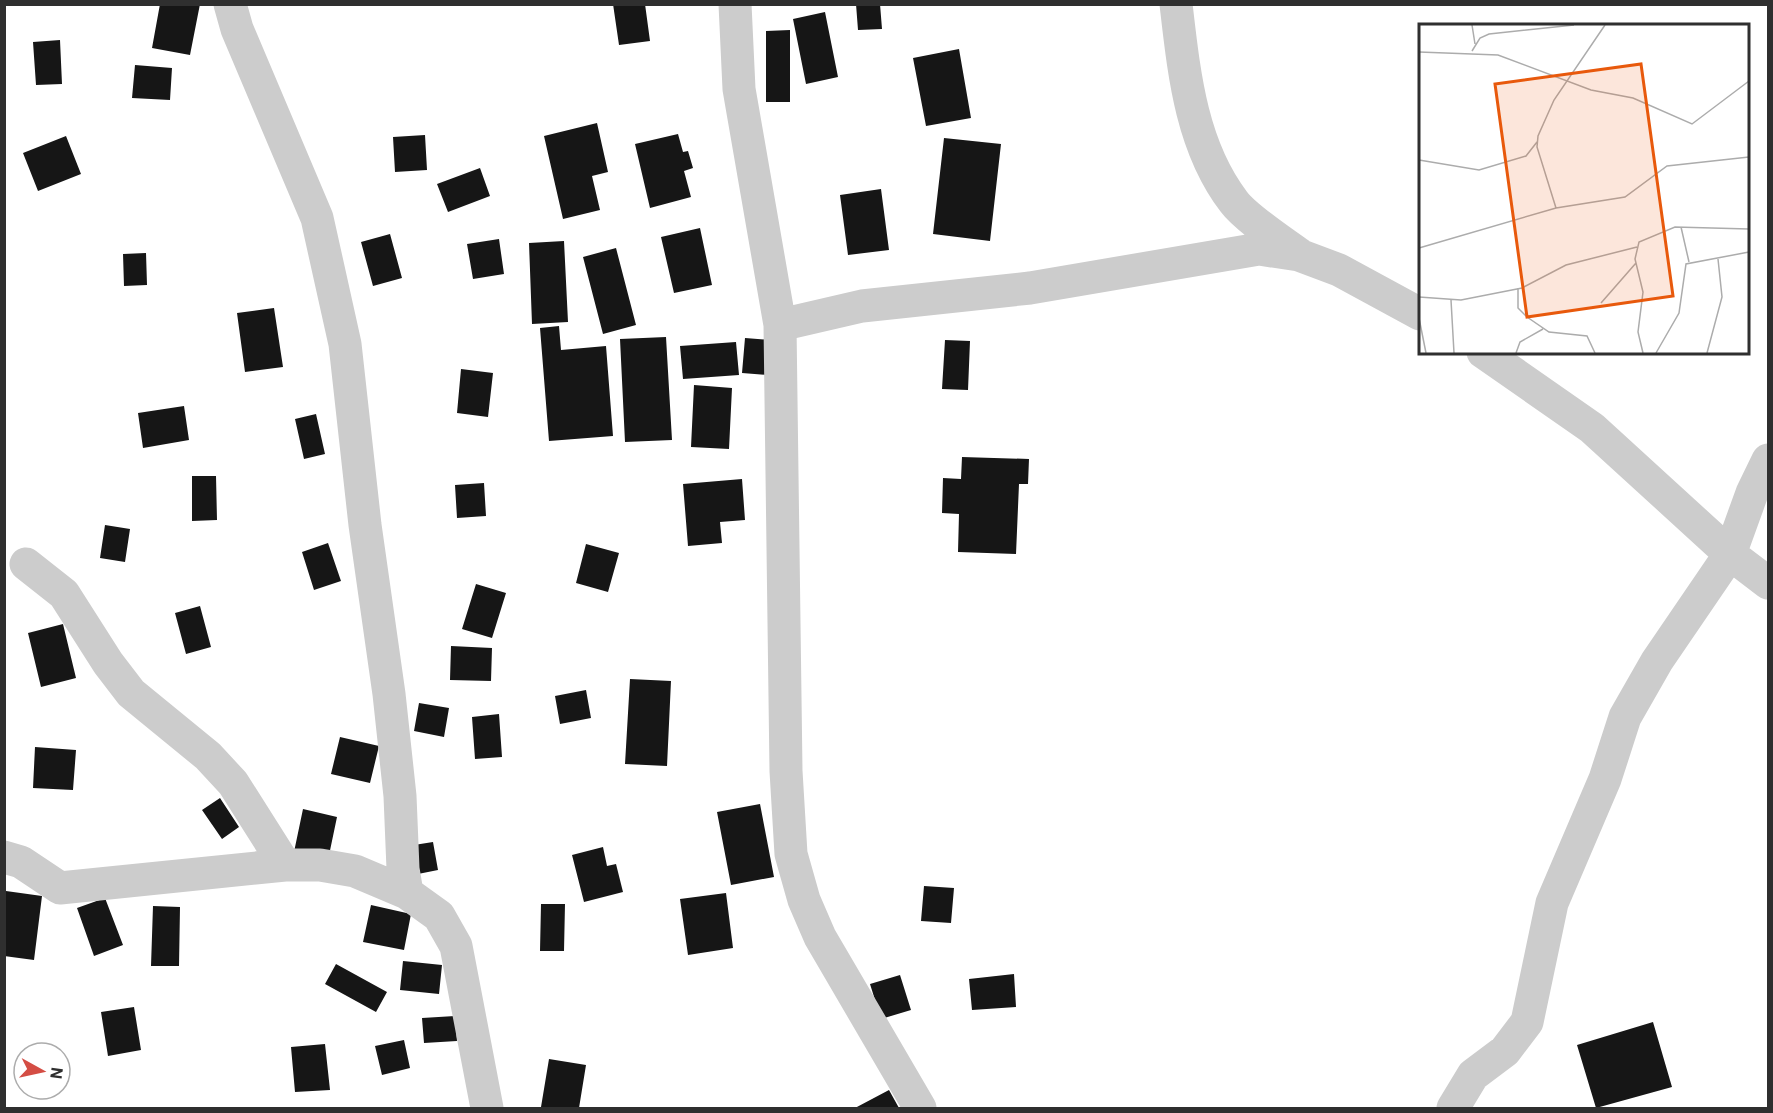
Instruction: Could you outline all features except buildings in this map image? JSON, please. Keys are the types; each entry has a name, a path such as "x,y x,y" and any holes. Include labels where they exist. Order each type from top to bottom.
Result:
{"street":[{"path":"230,4 237,29 317,218 345,344 389,694 400,796 403,869 407,892"},
{"path":"735,4 739,89 780,325 786,771 791,854 804,900 820,937 920,1108"},
{"path":"1176,4 1190,100 1206,156 1235,204 1299,255"},
{"path":"780,325 862,306 1030,288 1259,249 1299,255 1339,270 1419,313"},
{"path":"1486,354 1592,428 1731,554 1768,582"},
{"path":"1453,1108 1473,1076 1505,1051 1527,1022 1552,903 1605,779 1625,717 1657,661 1731,554 1752,493 1768,460"},
{"path":"26,564 64,594 108,663 131,693 208,756 233,783 285,866"},
{"path":"4,857 21,862 60,888 285,866 320,865 355,871 407,892 439,916 456,946 487,1108"}]}
